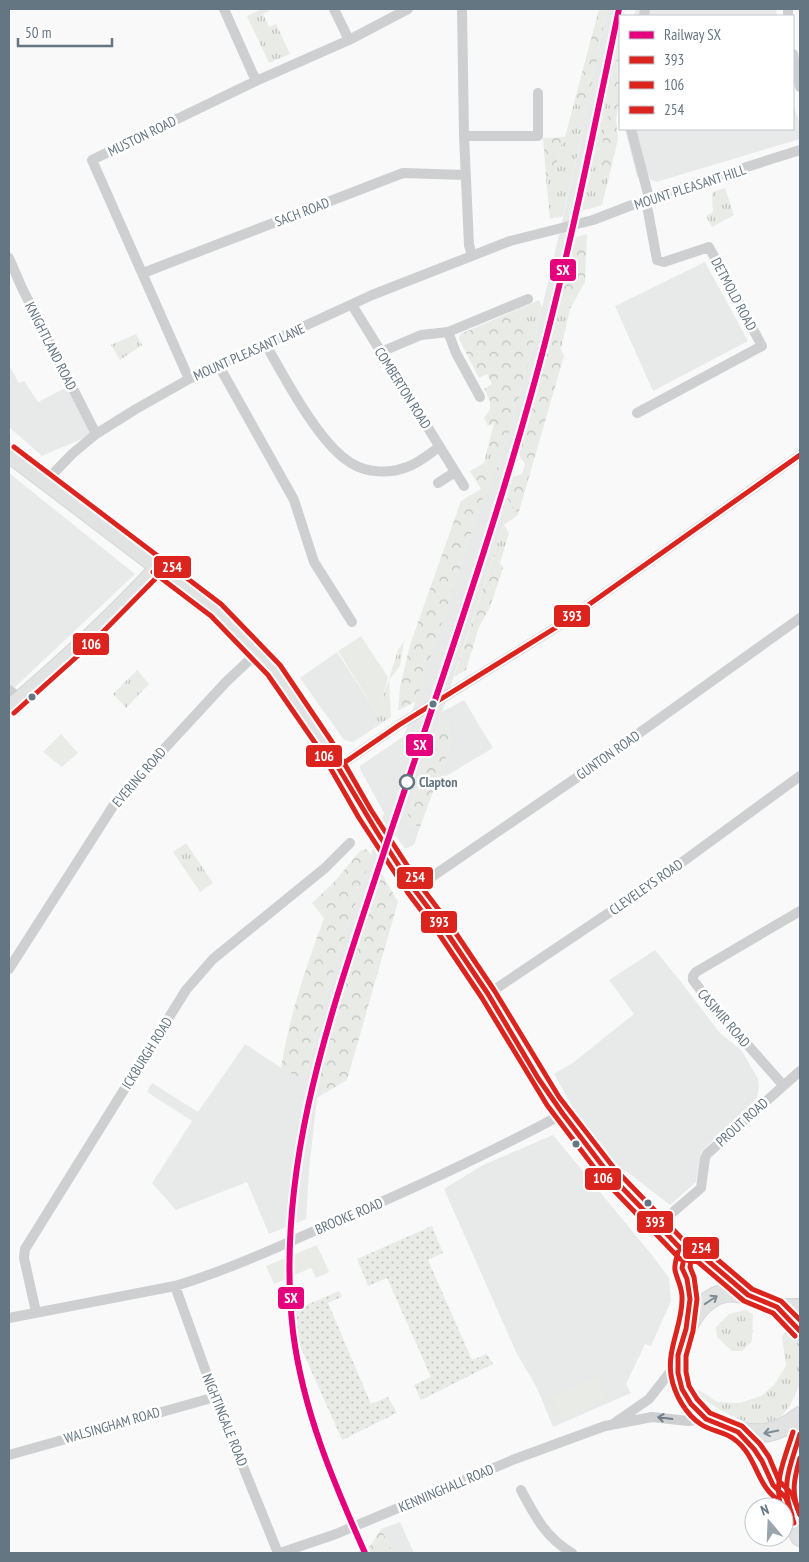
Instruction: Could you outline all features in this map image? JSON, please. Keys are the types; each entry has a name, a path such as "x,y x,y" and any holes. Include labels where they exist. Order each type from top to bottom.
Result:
{"highway":[{"path":"9,453 216,610 258,652 298,702 377,833 488,994 538,1078 563,1114 608,1173 684,1253 701,1255 748,1295"},
{"path":"684,1253 682,1268 687,1279 690,1299 686,1329"},
{"path":"800,1331 777,1307 748,1295 729,1293 713,1298 694,1315 679,1347 678,1362 678,1373 682,1389 691,1404 706,1419 738,1432 752,1434 773,1432 790,1424 800,1416"},
{"path":"738,1432 759,1454 773,1485 785,1497"},
{"path":"786,1497 788,1472 800,1434"},
{"path":"794,1520 800,1537"}],"main road":[{"path":"12,698 129,597 158,566"},
{"path":"777,1307 800,1307"}],"street":[{"path":"224,9 256,81"},
{"path":"334,9 349,40"},
{"name":"MUSTON ROAD","path":"189,379 92,160 256,81 349,40 408,9"},
{"path":"462,9 465,175 469,245 472,255"},
{"path":"794,59 800,87"},
{"path":"464,136 538,136 538,93"},
{"path":"631,130 646,199"},
{"name":"MOUNT PLEASANT HILL","path":"560,228 600,218 646,199 800,150"},
{"name":"SACH ROAD","path":"143,274 403,173 465,175"},
{"name":"DETMOLD ROAD","path":"637,413 762,346 709,247 664,262 657,260 646,199"},
{"name":"MOUNT PLEASANT LANE","path":"46,481 72,454 96,434 189,379 372,295 510,241 560,228"},
{"name":"KNIGHTLAND ROAD","path":"9,258 22,288 96,434"},
{"path":"381,352 421,335 448,332 528,299"},
{"name":"COMBERTON ROAD","path":"352,305 464,486"},
{"path":"448,332 456,353 480,397"},
{"path":"266,345 317,428 340,455 351,463 377,471 393,470 407,467 439,446"},
{"path":"219,366 294,500 314,562 352,622"},
{"path":"338,767 410,719 560,625 800,455"},
{"path":"438,483 455,472"},
{"name":"GUNTON ROAD","path":"414,889 577,777 800,618"},
{"name":"EVERING ROAD","path":"9,969 117,800 226,682 258,652"},
{"name":"CLEVELEYS ROAD","path":"488,994 655,882 800,776"},
{"name":"ICKBURGH ROAD","path":"36,1312 24,1258 25,1249 186,990 213,960 325,868 350,843"},
{"name":"CASIMIR ROAD","path":"783,1085 724,1021 693,980 693,976 696,972 800,912"},
{"name":"PROUT ROAD","path":"658,1225 700,1188 705,1158 708,1154 800,1071"},
{"name":"BROOKE ROAD","path":"9,1318 175,1286 196,1280 408,1190 511,1142 563,1114"},
{"name":"NIGHTINGALE ROAD","path":"175,1286 215,1397 279,1553"},
{"name":"KENNINGHALL ROAD","path":"612,1424 649,1399 678,1362"},
{"name":"WALSINGHAM ROAD","path":"9,1455 215,1397"},
{"name":"KENNINGHALL ROAD","path":"279,1553 354,1527 514,1459 612,1424 652,1417 688,1421 706,1419"},
{"path":"521,1490 551,1538 572,1553"}],"shaded area":[{"path":"607,9 625,9 623,15 619,15 619,39 616,56 582,211 550,344 502,515 506,517 442,712 464,700 493,748 436,782 451,743 448,724 440,721 407,817 411,818 409,824 420,827 414,845 405,849 395,835 339,1001 318,1083 323,1084 321,1092 325,1093 317,1098 306,1219 269,1234 247,1182 176,1210 152,1183 192,1121 147,1092 152,1083 198,1112 245,1044 281,1068 305,1079 328,990 384,813 360,766 404,736 485,492 495,470 498,471 534,342 584,126 580,125 582,117 585,118"},
{"path":"636,9 776,9 777,15 634,15"},
{"path":"794,106 800,125 800,139 656,182 650,179 648,173 637,177 625,130 794,130"},
{"path":"705,262 748,341 653,391 615,306"},
{"path":"9,365 19,383 24,381 38,402 67,387 93,434 42,456 9,427"},
{"path":"9,473 135,574 14,688 9,684"},
{"path":"337,652 378,715 373,729 353,742 344,740 300,678"},
{"path":"655,950 720,1033 742,1051 758,1079 759,1087 757,1098 701,1152 696,1182 670,1205 625,1172 605,1154 572,1106 554,1074 574,1062 634,1014 609,980"},
{"path":"553,1135 669,1278 671,1301 651,1346 645,1344 626,1384 631,1393 553,1427 537,1388 516,1352 444,1189 483,1165"},
{"path":"400,1522 414,1553 393,1553 381,1529"}],"green space":[{"path":"262,9 268,9 269,11 263,14 269,27 276,24 290,54 269,63 247,16"},
{"path":"599,9 607,9 587,110 574,103"},
{"path":"619,39 619,103 616,120 618,139 609,177 602,176 597,169 617,72 616,56"},
{"path":"616,56 617,72 602,176 609,177 602,205 582,211"},
{"path":"574,103 587,110 585,118 582,117 580,125 584,126 563,216 550,219 546,177 553,179"},
{"path":"565,137 562,142 553,179 546,177 543,138"},
{"path":"725,188 734,215 712,227 706,216 713,212 712,192"},
{"path":"587,234 585,282 570,309 562,294 576,237"},
{"path":"562,294 570,309 561,348 553,331"},
{"path":"539,300 542,307 534,342 525,324 507,314"},
{"path":"507,314 525,324 534,342 504,451 488,446 494,423 488,426 484,418 490,410 490,401 484,389 492,384 487,374 479,378 459,339 460,334"},
{"path":"553,331 564,356 518,515 507,498 513,477 522,474 525,464 519,455"},
{"path":"136,334 142,345 120,360 111,345"},
{"path":"488,446 504,451 498,471 495,470 492,482 484,463"},
{"path":"484,463 492,482 488,493 485,492 416,701 398,711 400,687 410,645 461,501 481,489 470,471"},
{"path":"508,499 518,515 504,525 509,533 500,563 494,554 506,517 502,516"},
{"path":"494,554 503,568 490,607 479,627 466,670 454,677"},
{"path":"361,636 388,677 378,715 338,651"},
{"path":"404,641 400,666 389,680 391,717 373,729 398,650"},
{"path":"137,670 149,684 126,708 113,694"},
{"path":"440,721 448,724 451,743 420,827 409,824 411,818 407,817"},
{"path":"61,734 78,753 62,767 43,752"},
{"path":"186,843 213,883 200,892 173,852"},
{"path":"367,849 371,855 328,990 305,1079 301,1078 281,1068 299,992 324,918 312,903 336,880 360,851"},
{"path":"382,874 398,902 347,1080 325,1093 321,1092 322,1084 318,1083 339,1001"},
{"path":"432,1226 443,1253 428,1260 472,1360 487,1354 493,1364 421,1400 414,1385 431,1377 387,1278 368,1286 357,1259"},
{"path":"317,1245 329,1272 316,1278 311,1268 274,1284 266,1266"},
{"path":"339,1291 342,1297 328,1303 371,1404 388,1397 397,1413 342,1440 286,1314"},
{"path":"745,1310 753,1314 752,1341 742,1351 732,1351 717,1337 716,1327 729,1314"},
{"path":"785,1332 795,1337 799,1345 801,1376 790,1405 773,1422 757,1424 741,1420 696,1393 699,1390 717,1402 739,1403 761,1396 774,1385 786,1366 782,1337"},
{"path":"597,1376 607,1400 561,1420 551,1396"},
{"path":"381,1529 393,1553 371,1553 368,1547"}],"rail line":[{"name":"SX","path":"365,1553 331,1472 312,1418 304,1390 293,1332 289,1273 291,1215 298,1157 309,1100 340,987 472,589 532,391 566,257 619,9"}],"transit line":[{"name":"254","path":"14,447 221,604 280,665 332,742 371,810 420,885 451,926 494,990 559,1097 614,1168 689,1246 705,1249 752,1289 781,1301 800,1320"},
{"name":"393","path":"338,767 399,725 560,625 800,455"},
{"name":"106","path":"14,713 91,644 163,571"},
{"name":"106","path":"153,572 211,616 268,675 320,750 359,818 408,893 439,934 482,998 547,1105 602,1178 680,1259 698,1262 744,1301 773,1313 795,1336"},
{"name":"393","path":"338,767 414,889 445,930 488,994 538,1078 608,1173 685,1253 701,1255 748,1295 777,1307 800,1331"},
{"name":"106","path":"678,1252 675,1268 682,1292 682,1300 670,1365 675,1389 686,1410 696,1421 730,1437 745,1450 763,1483 774,1497"},
{"name":"393","path":"685,1253 682,1268 687,1279 690,1299 686,1329 678,1355 678,1373 682,1389 691,1404 706,1419 738,1432 754,1449 773,1485 785,1497"},
{"name":"254","path":"692,1254 690,1267 694,1277 697,1299 693,1331 686,1356 686,1372 689,1386 697,1399 710,1413 742,1426 760,1444 769,1457 779,1481 792,1494 800,1515"},
{"name":"254","path":"779,1497 779,1478 793,1432"},
{"name":"393","path":"788,1497 788,1474 800,1434"},
{"name":"106","path":"799,1512 796,1505 794,1485 800,1458"}],"place":[{"name":"Clapton","path":"407,782"}]}
